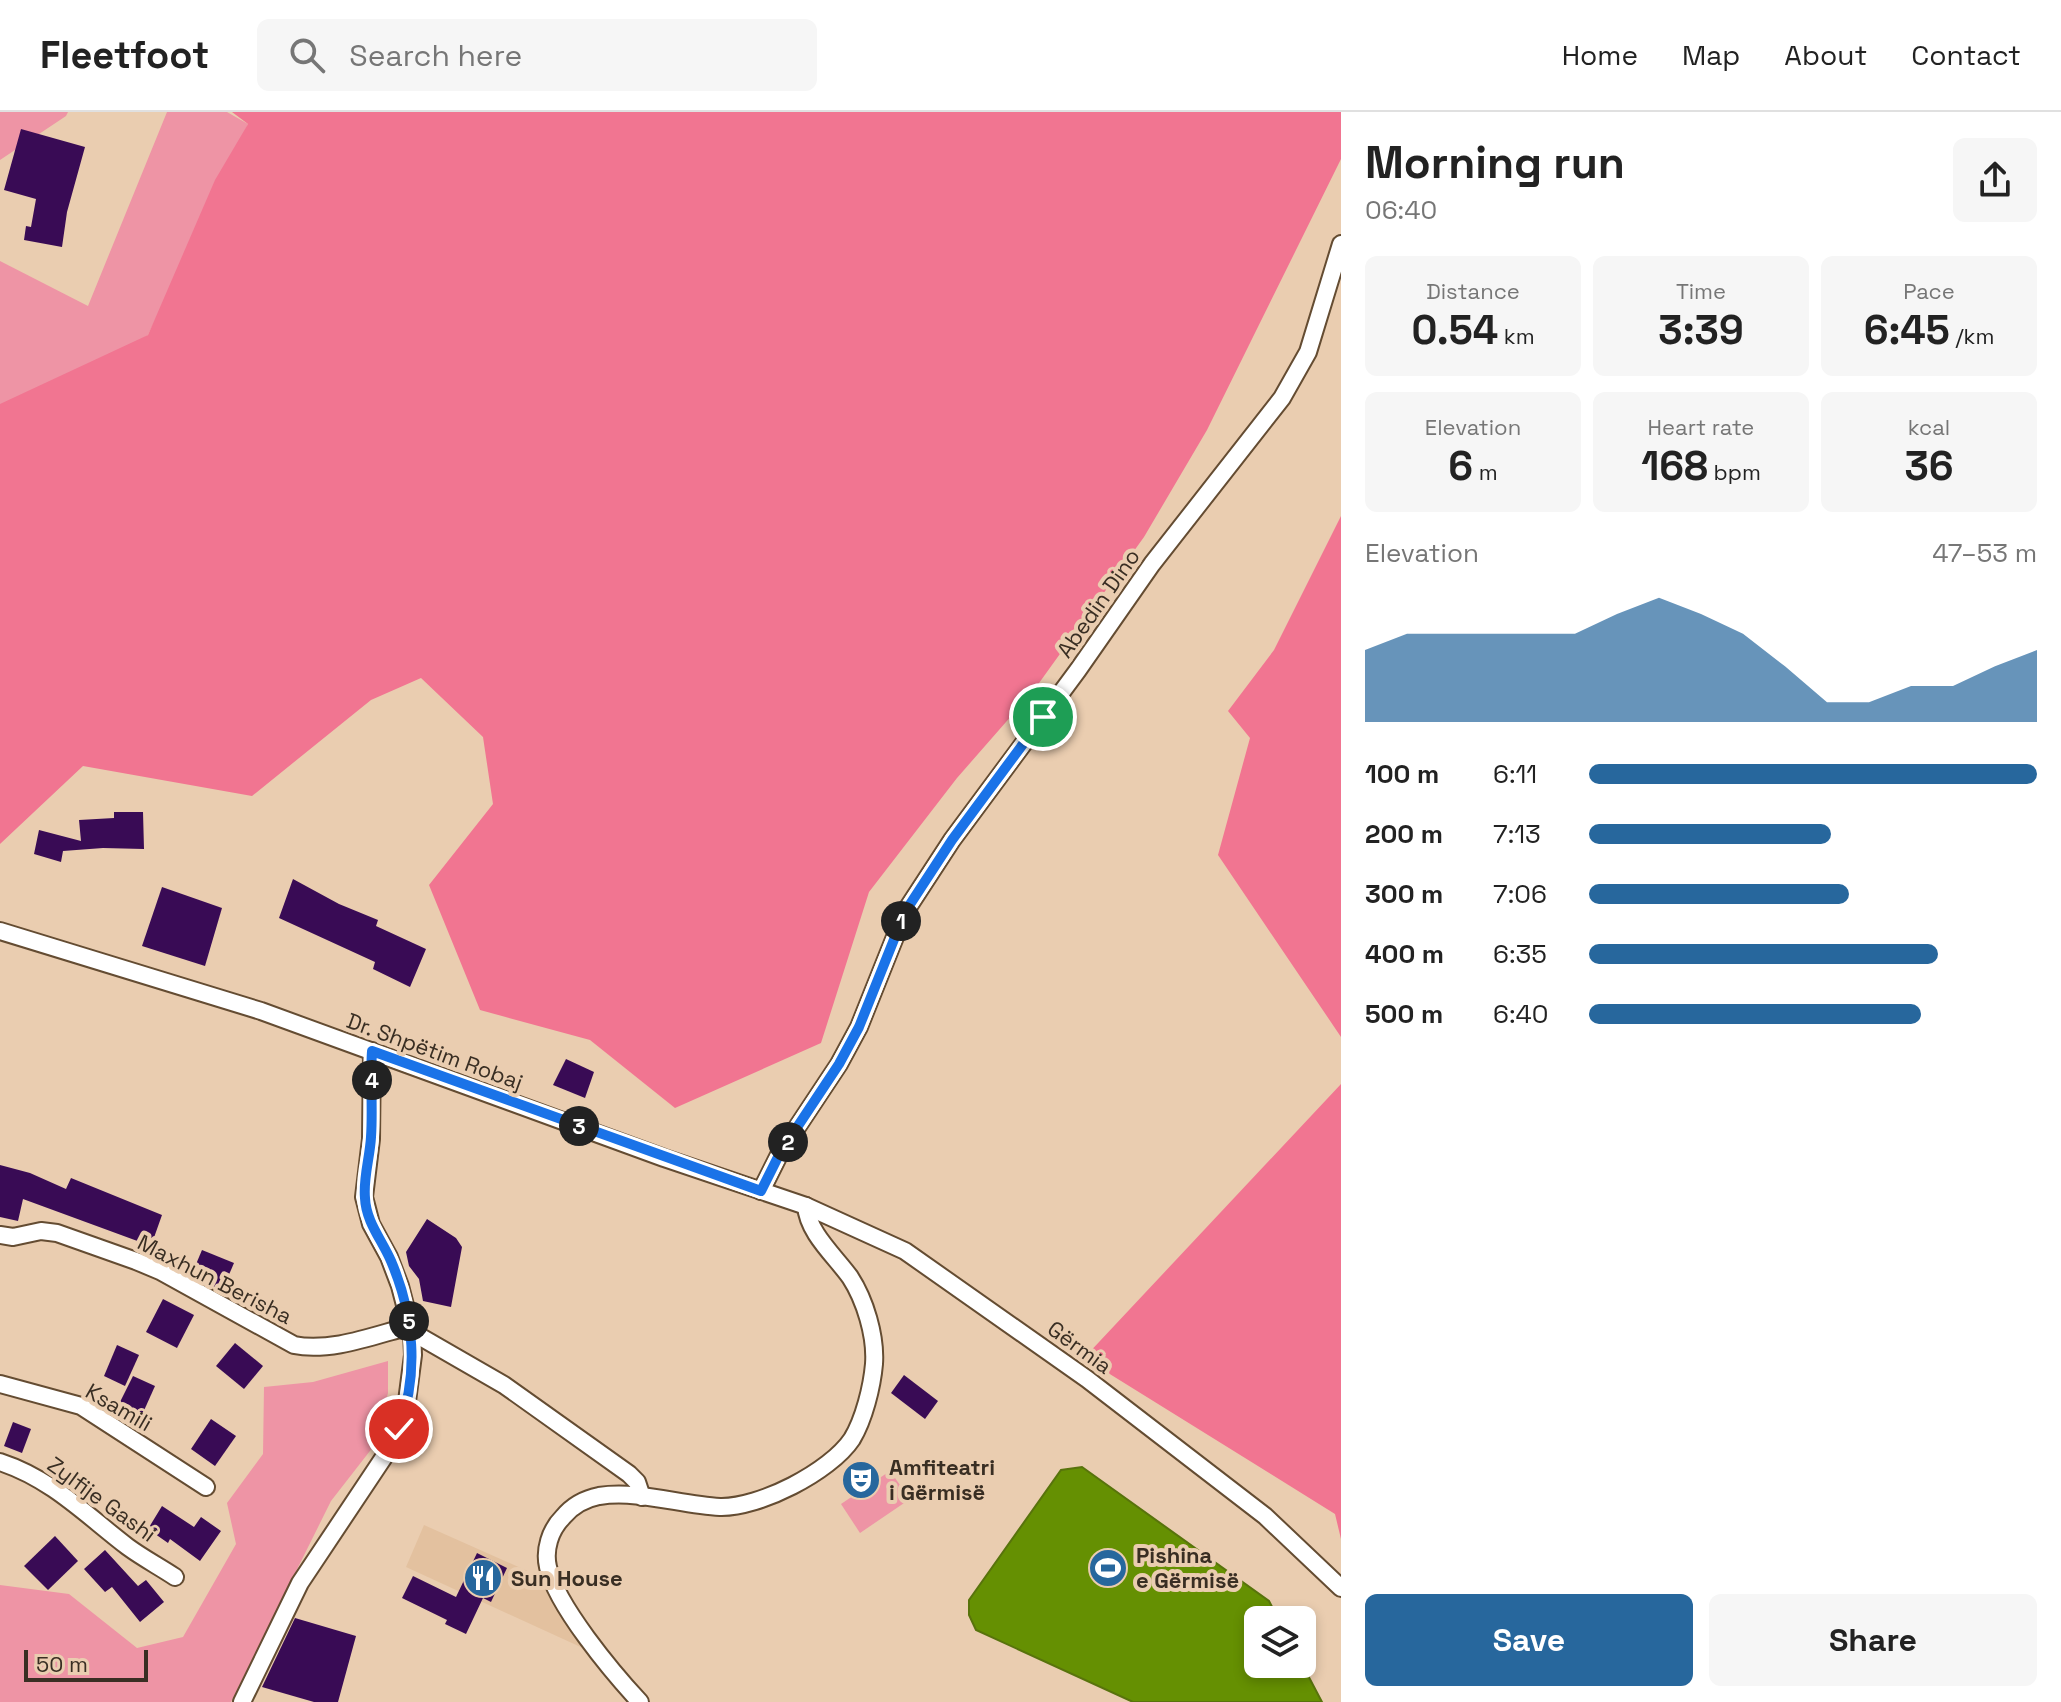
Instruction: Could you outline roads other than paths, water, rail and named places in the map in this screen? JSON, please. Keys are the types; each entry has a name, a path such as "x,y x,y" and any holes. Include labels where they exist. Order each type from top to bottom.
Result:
{"street":[{"name":"Abedin Dino","path":"761,1191 780,1153 839,1064 859,1027 905,912 952,840 1152,564 1282,398 1308,352 1341,244"},
{"name":"Dr. Shpëtim Robaj","path":"0,931 261,1011 761,1191"},
{"path":"242,1702 300,1583 392,1445 406,1409 411,1377 412,1332 400,1286 371,1224 364,1197 371,1139 372,1051"},
{"name":"Gërmia","path":"761,1191 806,1206 905,1251 987,1307 1087,1379 1265,1516 1341,1588"},
{"path":"640,1702 592,1645 561,1598 547,1567 546,1551 552,1532 559,1520 583,1501 598,1497 642,1497 718,1507 750,1504 797,1484 851,1440 864,1410 874,1363 872,1335 852,1280 815,1230 807,1216 806,1206"},
{"name":"Maxhun Berisha","path":"0,1235 13,1237 41,1231 57,1233 136,1261 160,1271 294,1345 316,1347 399,1329 412,1332"},
{"path":"412,1332 504,1385 629,1474 637,1482 642,1497"},
{"name":"Ksamili","path":"0,1384 81,1406 206,1487"},
{"name":"Zylfije Gashi","path":"0,1462 55,1487 129,1547 175,1577"}],"place":[{"name":"Amfiteatri i Gërmisë","path":"861,1480"},
{"name":"Pishina e Gërmisë","path":"1108,1568"},
{"name":"Sun House","path":"483,1578"}]}
